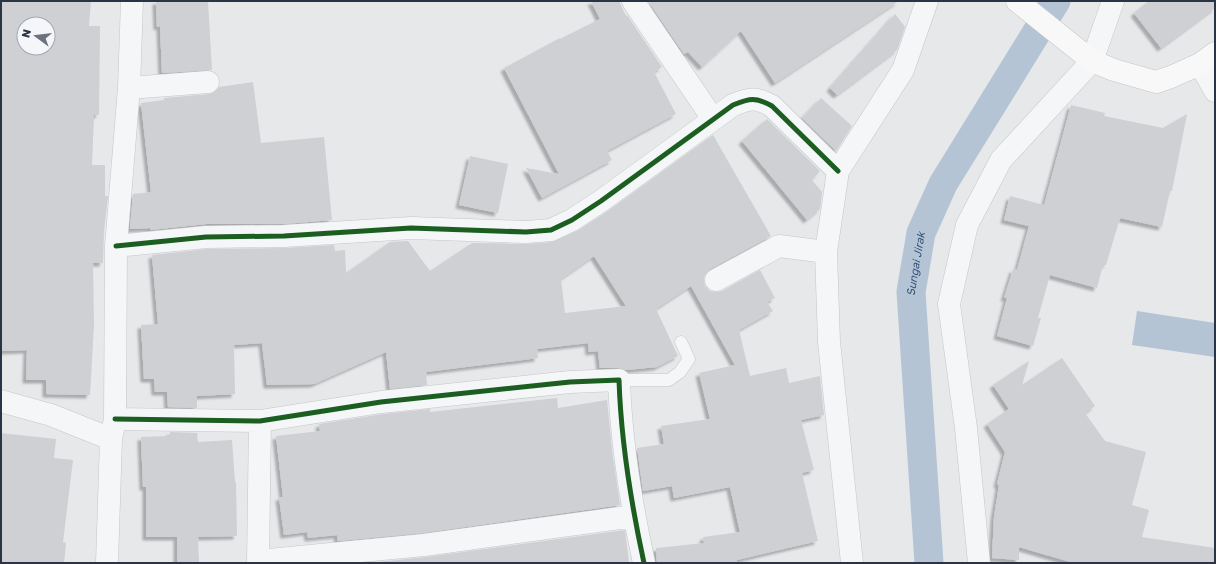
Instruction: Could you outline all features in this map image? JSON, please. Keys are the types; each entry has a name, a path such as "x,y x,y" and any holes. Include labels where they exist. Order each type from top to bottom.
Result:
{"main road":[{"path":"1017,1 1086,57 1114,70 1156,82 1171,77 1208,58"}],"street":[{"path":"107,563 113,429 116,246 129,88 132,1"},
{"path":"633,1 712,119"},
{"path":"852,563 829,342 826,252 838,171 903,70 927,1"},
{"path":"979,563 966,428 949,304 968,225 1001,160 1086,57 1113,1"},
{"path":"1208,58 1215,90"},
{"path":"129,88 208,82"},
{"path":"116,246 206,238 284,236 411,228 526,232 551,230 572,220 601,202 712,119 733,105 745,100 759,99 772,106 838,171"},
{"path":"716,280 779,246 826,252"},
{"path":"1,401 51,415 113,429 260,421 381,402 570,382 619,380 620,410 634,516 644,563"},
{"path":"260,421 258,562 424,545 634,516"}],"lane":[{"path":"619,380 669,380 680,372 689,359 681,342"}],"water":[{"path":"1137,311 1215,323 1215,357 1132,345"}],"building":[{"path":"1,1 91,1 89,26 100,26 99,115 94,115 92,165 105,165 105,196 108,196 104,231 103,263 93,263 94,325 90,395 46,394 46,380 26,380 27,350 1,351"},
{"path":"156,1 208,1 212,70 162,73 160,26 157,27"},
{"path":"591,1 619,1 626,16 627,15 662,67 654,72 676,114 607,151 612,160 542,198 526,168 559,174 504,68 560,38 600,19"},
{"path":"648,1 899,1 775,83 741,31 702,67 688,52 684,54"},
{"path":"1149,1 1215,1 1215,8 1161,48 1134,13"},
{"path":"895,14 905,27 897,50 837,95 830,88"},
{"path":"253,82 261,143 324,137 332,220 284,224 206,224 150,230 150,228 130,229 133,194 151,192 141,103 164,100 164,98 209,94 215,92 219,87"},
{"path":"821,98 852,126 836,151 802,118"},
{"path":"1071,105 1105,113 1104,116 1163,128 1187,114 1172,191 1170,191 1162,227 1120,218 1106,265 1103,265 1097,288 1050,275 1038,318 1041,318 1033,346 997,336 1007,298 1004,298 1013,269 1017,270 1029,226 1004,220 1010,196 1044,205"},
{"path":"767,119 820,171 812,180 822,192 820,209 807,220 742,141"},
{"path":"713,135 771,236 710,269 705,274 705,286 710,291 722,291 760,270 775,298 767,302 773,311 739,330 750,376 786,368 789,383 820,376 824,415 801,420 814,470 802,473 818,541 737,560 737,563 657,563 656,548 704,543 703,537 740,532 730,487 674,498 672,486 643,491 637,448 664,444 661,426 710,419 699,373 735,365 691,286 656,309 678,356 657,367 626,370 618,368 600,368 598,351 589,352 588,343 537,349 538,358 426,372 427,385 390,389 386,352 314,384 267,385 262,343 234,345 235,394 197,396 197,408 168,407 167,392 155,392 154,379 144,379 141,325 158,324 152,255 207,249 284,248 334,245 335,251 345,250 346,273 390,242 408,241 430,271 472,243 526,244 552,242 577,231 608,211","holes":["594,256 626,306 565,313 561,279"]},
{"path":"470,156 508,164 498,213 459,205"},
{"path":"1062,358 1095,406 1085,413 1105,441 1146,452 1132,505 1149,510 1142,537 1215,548 1215,563 1074,563 1019,547 1019,560 992,558 994,517 999,485 997,484 1005,452 987,424 1009,409 993,385 1029,361 1022,385"},
{"path":"557,398 558,408 607,400 620,505 423,533 338,541 337,535 308,538 307,532 284,535 279,497 283,497 276,436 320,431 319,424 383,414 430,409 430,412"},
{"path":"170,432 198,433 198,442 232,440 236,482 237,536 198,537 199,563 177,563 177,537 146,537 146,487 143,487 141,437 170,436"},
{"path":"1,433 56,439 54,458 73,460 63,542 66,543 64,563 1,563"},
{"path":"625,530 629,563 368,563 426,557"}],"waterway":[{"name":"Sungai Jirak","path":"929,563 911,292 921,233 943,184 1056,1"}],"cycle path":[{"path":"116,246 206,237 284,236 411,228 526,232 551,230 572,220 601,201 733,105 749,100 762,101 772,106 838,171"},
{"path":"115,419 260,421 381,402 570,382 619,380 627,472 644,563"}]}
